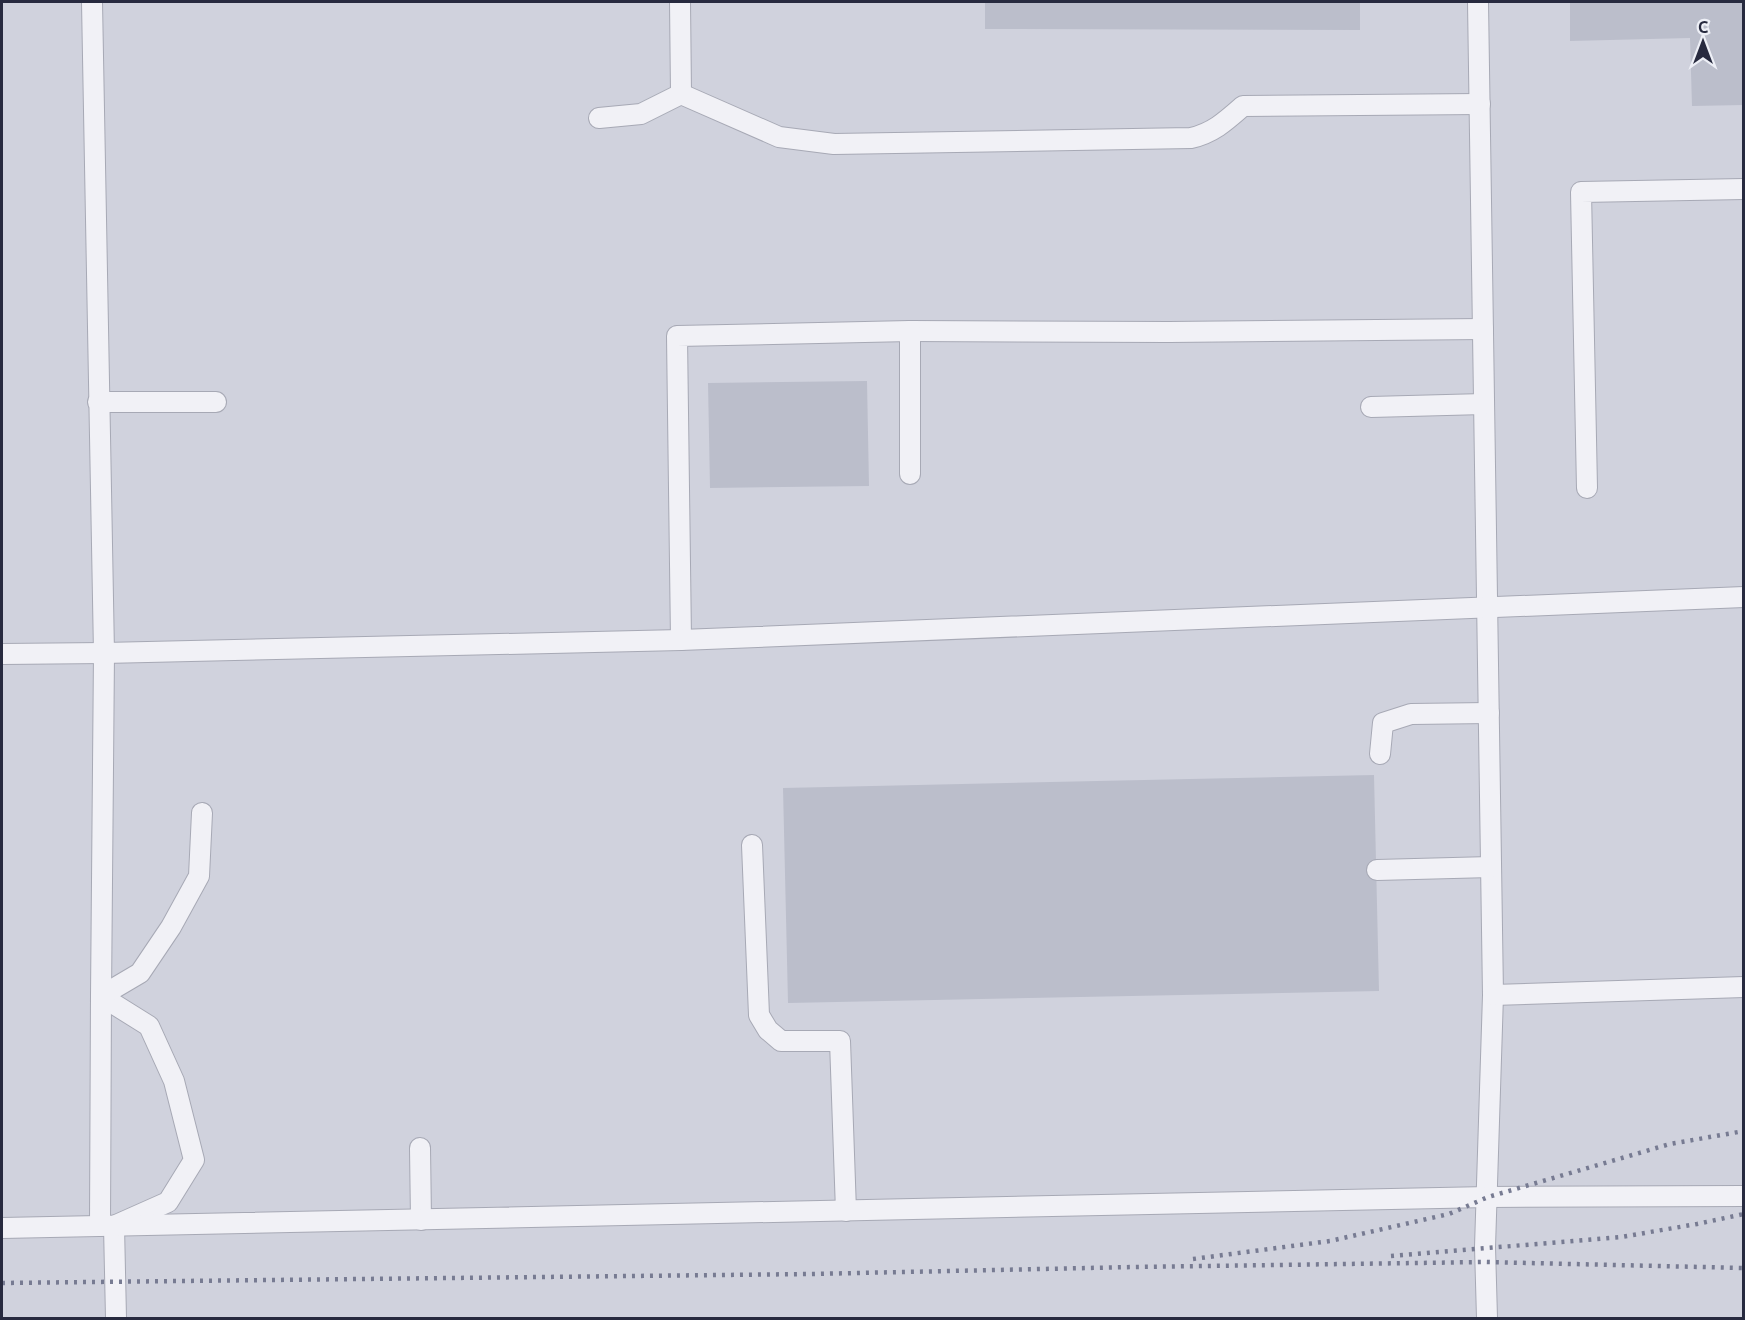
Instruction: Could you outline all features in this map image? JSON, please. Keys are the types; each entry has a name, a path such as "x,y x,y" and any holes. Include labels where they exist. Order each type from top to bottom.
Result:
{"lane":[{"path":"92,2 104,653 101,996 107,1226 116,1318"},
{"path":"680,2 681,94"},
{"path":"1478,2 1493,995 1485,1247 1487,1318"},
{"path":"681,94 779,137 834,144 1191,138 1207,134 1218,128 1242,106 1480,104"},
{"path":"598,118 641,114 681,94"},
{"path":"1587,488 1581,192 1743,189"},
{"path":"681,640 677,336 910,331 1169,332 1483,329"},
{"path":"910,331 910,474"},
{"path":"98,402 216,402"},
{"path":"1371,407 1484,404"},
{"path":"2,654 681,640 1743,597"},
{"path":"1380,754 1383,723 1411,714 1489,713"},
{"path":"101,996 140,973 171,927 199,876 202,813"},
{"path":"752,845 759,1015 768,1030 781,1041 840,1041 846,1211"},
{"path":"1377,870 1491,867"},
{"path":"1493,995 1743,987"},
{"path":"101,996 149,1026 174,1081 194,1160 168,1202 107,1226"},
{"path":"420,1148 421,1220"},
{"path":"2,1228 1488,1197 1743,1196"}],"shaded area":[{"path":"2,2 1743,2 1743,1318 2,1318"}],"building":[{"path":"985,2 1360,2 1360,30 985,29"},
{"path":"1570,2 1744,2 1744,105 1692,106 1690,38 1570,41"},
{"path":"867,381 869,486 710,488 708,383"},
{"path":"1374,775 1379,991 788,1003 783,788"}],"railway":[{"path":"1193,1259 1330,1241 1449,1214 1488,1197 1670,1144 1744,1131"},
{"path":"1391,1256 1621,1237 1744,1214"},
{"path":"2,1283 811,1274 1486,1262 1744,1268"}]}
